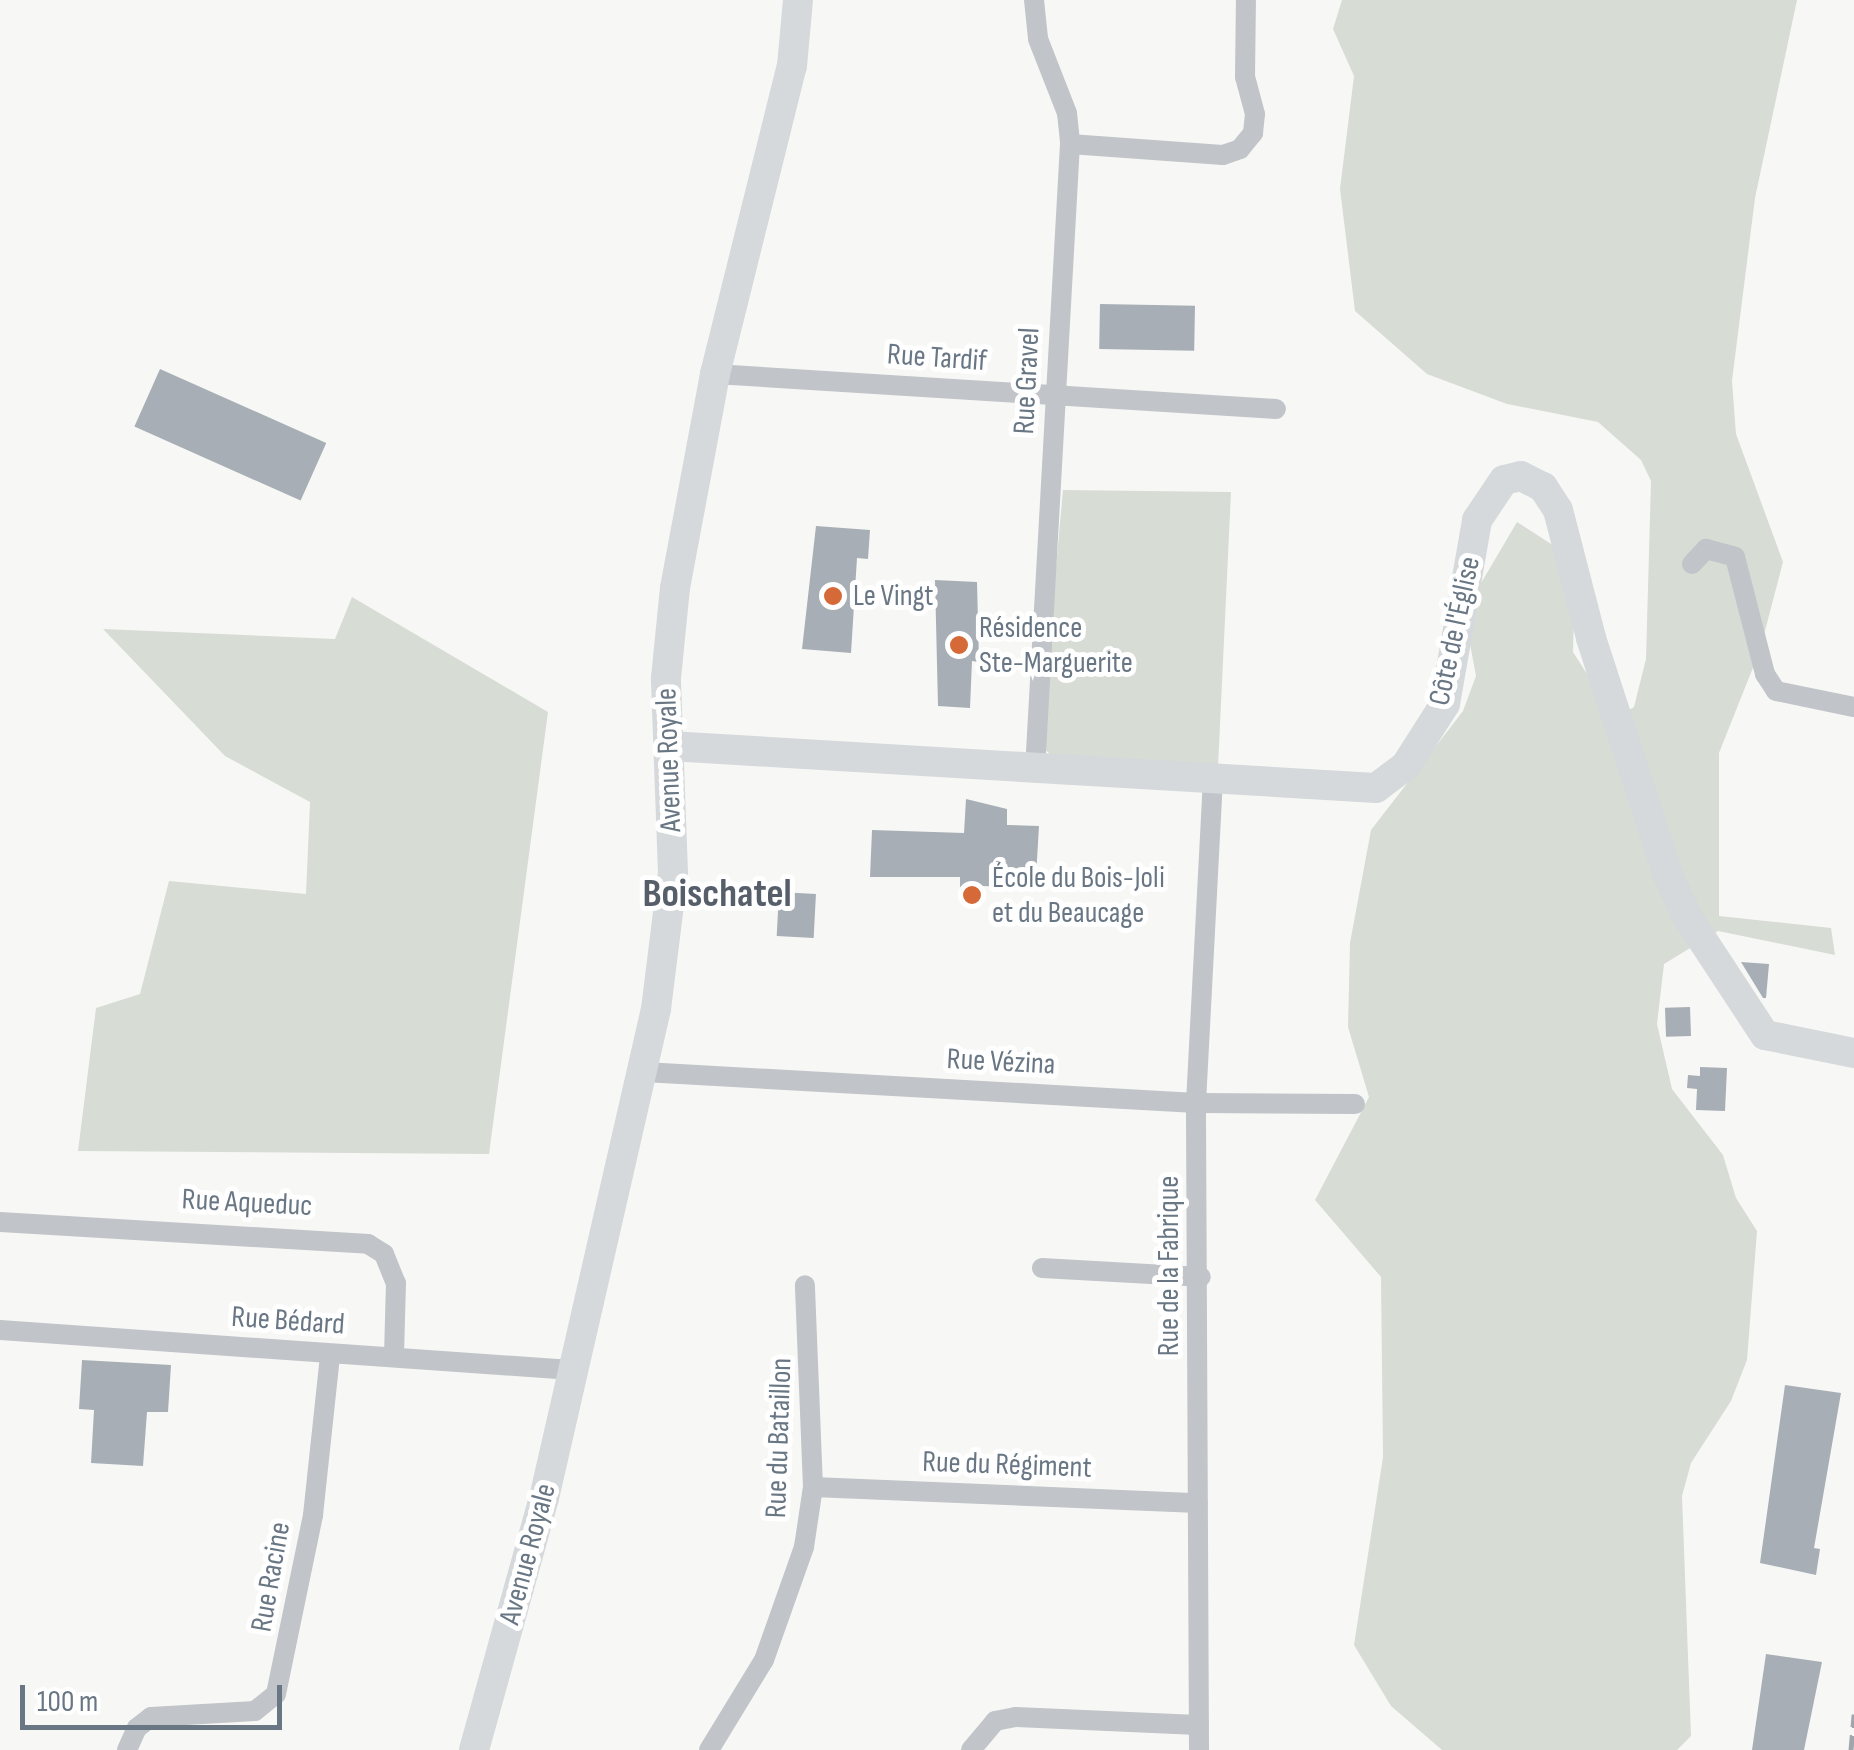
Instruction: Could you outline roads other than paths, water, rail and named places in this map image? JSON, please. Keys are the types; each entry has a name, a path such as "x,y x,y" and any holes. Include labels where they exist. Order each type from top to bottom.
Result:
{"main road":[{"name":"Avenue Royale","path":"474,1750 644,1072 668,935 666,678 675,588 715,374 792,66 798,0"},
{"name":"Côte de l'Église","path":"669,746 1213,782 1376,788 1406,765 1445,704 1477,520 1496,488 1520,476 1543,487 1558,510 1597,656 1668,875 1688,918 1765,1036 1854,1053"}],"street":[{"name":"Rue Gravel","path":"1034,0 1038,40 1067,113 1070,144 1036,771"},
{"path":"1070,144 1223,154 1240,149 1253,134 1255,114 1245,77 1246,0"},
{"name":"Rue Tardif","path":"715,374 1276,409"},
{"path":"1692,564 1706,549 1734,556 1765,674 1776,691 1854,707"},
{"name":"Rue de la Fabrique","path":"1199,1750 1201,1277 1196,1103 1213,782"},
{"name":"Rue Vézina","path":"644,1072 1196,1103 1355,1104"},
{"name":"Rue Aqueduc","path":"0,1222 368,1244 384,1254 396,1282 394,1356"},
{"path":"1042,1268 1201,1277"},
{"name":"Rue du Bataillon","path":"709,1750 784,1616 813,1487 806,1285"},
{"name":"Rue Bédard","path":"0,1330 572,1370"},
{"name":"Rue Racine","path":"127,1750 137,1728 151,1717 256,1711 276,1694 313,1515 330,1355"},
{"name":"Rue du Régiment","path":"813,1487 1198,1504"},
{"path":"971,1750 995,1721 1016,1717 1198,1725"}],"railway":[{"path":"1851,1750 1854,1714"}],"place":[{"name":"Le Vingt","path":"833,596"},
{"name":"Résidence Ste-Marguerite","path":"959,645"},
{"name":"École du Bois-Joli et du Beaucage","path":"972,895"}],"district":[{"name":"Boischatel","path":"717,894"}]}
